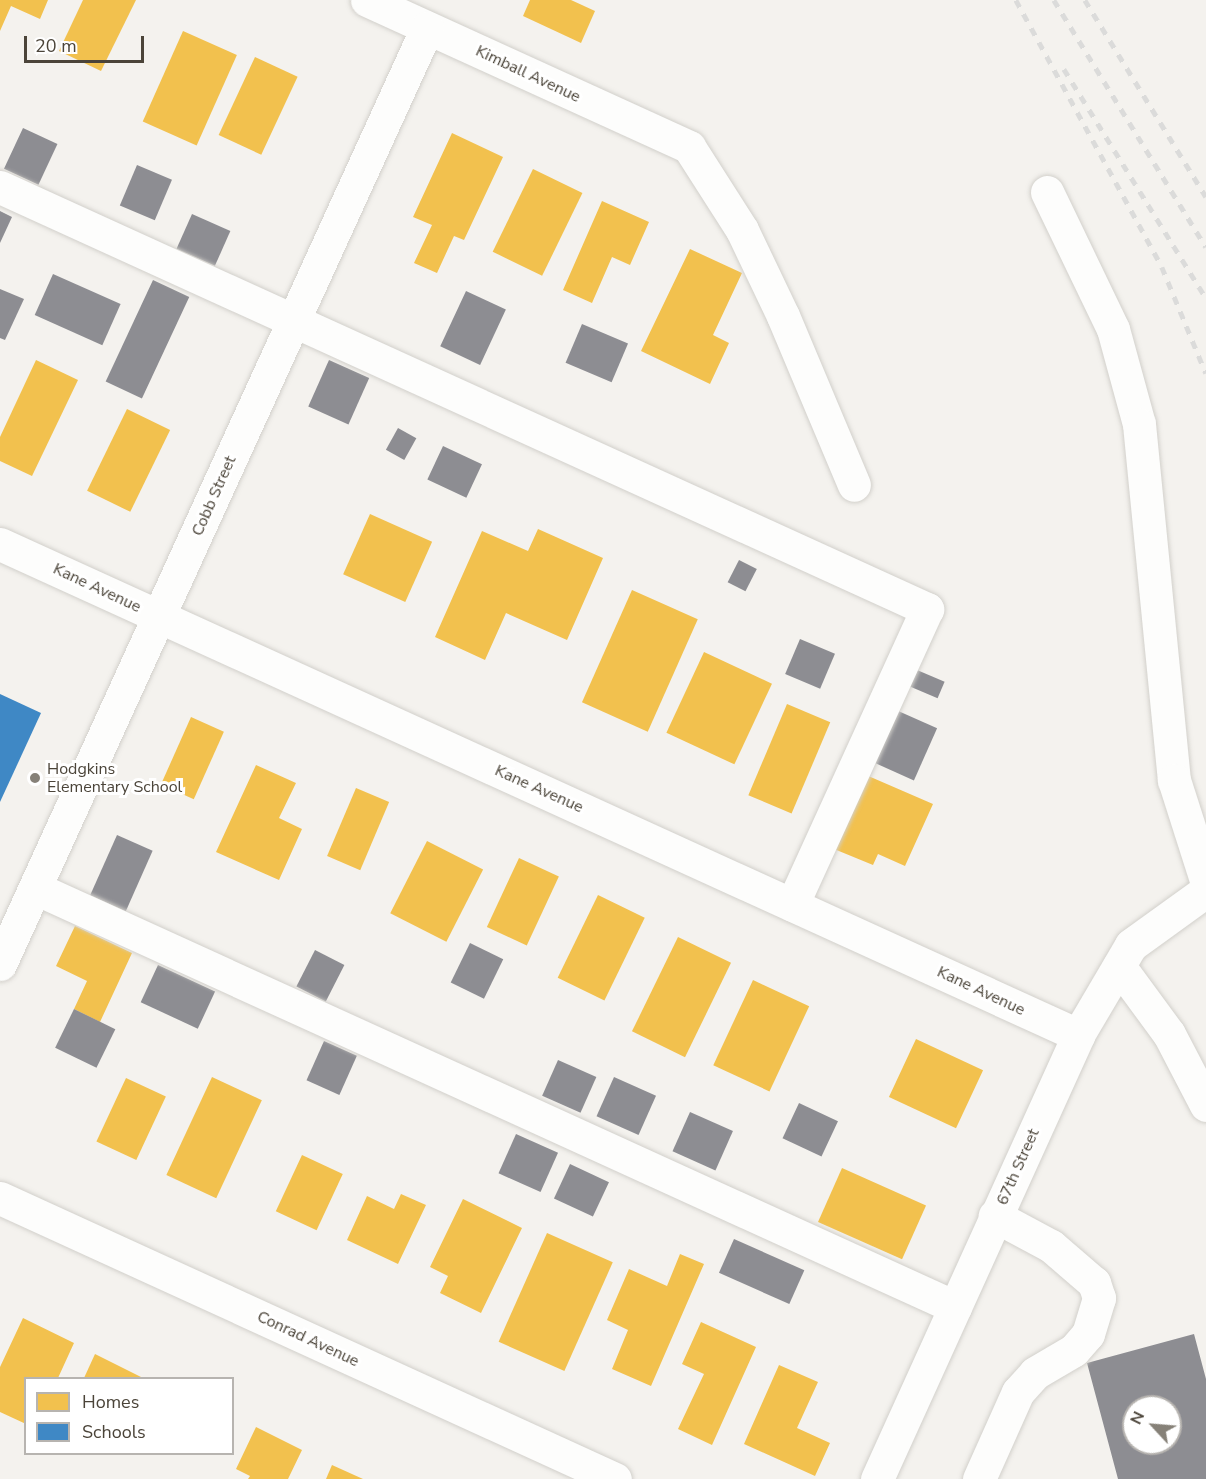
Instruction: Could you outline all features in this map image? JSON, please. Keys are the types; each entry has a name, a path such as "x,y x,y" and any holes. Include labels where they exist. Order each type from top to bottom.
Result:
{"street":[{"name":"Kimball Avenue","path":"367,0 689,147 748,241 854,485"},
{"name":"Cobb Street","path":"0,964 427,28"},
{"path":"0,187 927,609 792,905"},
{"path":"1047,192 1113,329 1139,424 1174,780 1206,880"},
{"name":"Kane Avenue","path":"0,544 1078,1035"},
{"path":"35,888 955,1307"},
{"name":"67th Street","path":"877,1479 1078,1035 1131,945 1206,891"},
{"path":"1119,966 1169,1034 1206,1105"},
{"name":"Conrad Avenue","path":"0,1198 615,1479"},
{"path":"980,1479 1018,1392 1035,1373 1074,1350 1088,1334 1099,1298 1094,1283 1051,1246 995,1216"}],"building: Homes":[{"path":"0,0 48,0 40,19 11,6 0,31"},
{"path":"83,0 136,0 101,71 59,51"},
{"path":"530,0 571,0 595,11 581,43 523,16"},
{"path":"183,31 237,55 197,145 143,121"},
{"path":"255,57 298,77 261,155 219,135"},
{"path":"452,133 503,157 464,240 454,236 437,273 414,263 432,225 413,217"},
{"path":"533,169 582,193 542,276 493,252"},
{"path":"602,201 649,222 630,265 612,257 592,303 563,290"},
{"path":"690,249 742,273 713,335 729,343 710,384 641,351"},
{"path":"36,360 78,380 32,476 0,461 0,437"},
{"path":"127,409 170,430 130,512 87,491"},
{"path":"370,514 432,542 405,602 343,574"},
{"path":"538,529 603,558 567,640 506,613 485,660 435,637 482,531 528,551"},
{"path":"632,590 698,619 648,732 582,702"},
{"path":"704,652 772,684 734,764 666,733"},
{"path":"787,704 830,722 792,813 748,795"},
{"path":"191,717 224,732 194,799 161,785"},
{"path":"256,765 296,783 279,818 302,829 279,880 216,852"},
{"path":"866,775 933,804 905,866 878,854 873,865 834,849"},
{"path":"356,788 389,802 360,870 327,856"},
{"path":"427,841 483,870 446,942 390,913"},
{"path":"519,858 559,877 527,945 487,927"},
{"path":"598,895 645,918 604,1000 558,978"},
{"path":"75,926 132,953 100,1022 74,1009 87,981 56,966"},
{"path":"678,937 731,963 685,1057 632,1031"},
{"path":"753,980 809,1006 769,1091 713,1065"},
{"path":"916,1039 983,1070 956,1128 889,1097"},
{"path":"212,1077 262,1100 216,1198 166,1175"},
{"path":"126,1078 166,1097 136,1160 96,1141"},
{"path":"302,1155 343,1174 317,1230 276,1211"},
{"path":"842,1168 926,1205 902,1259 818,1222"},
{"path":"401,1194 426,1205 398,1264 347,1240 367,1196 394,1209"},
{"path":"463,1199 522,1228 481,1313 440,1293 448,1276 430,1267"},
{"path":"547,1233 613,1262 564,1371 499,1342"},
{"path":"680,1254 704,1264 651,1386 612,1369 628,1330 607,1320 629,1269 667,1286"},
{"path":"23,1318 74,1343 58,1377 24,1377 24,1423 0,1412 0,1367"},
{"path":"701,1322 756,1347 712,1445 678,1429 704,1374 682,1364"},
{"path":"95,1354 141,1377 84,1377"},
{"path":"779,1365 818,1382 797,1428 830,1443 815,1476 744,1444"},
{"path":"256,1427 302,1450 288,1479 248,1479 250,1476 236,1469"},
{"path":"332,1465 363,1479 326,1479"}],"building: Schools":[{"name":"Hodgkins Elementary School","path":"0,694 41,713 0,802"}],"building: Industry":[{"path":"23,128 57,144 38,185 4,169"},
{"path":"137,165 172,180 155,220 120,206"},
{"path":"0,211 12,217 0,243"},
{"path":"192,214 230,231 215,266 177,249"},
{"path":"53,274 121,304 102,345 35,315"},
{"path":"153,280 189,297 142,398 106,382"},
{"path":"0,289 24,299 5,340 0,338"},
{"path":"466,291 506,310 480,365 440,346"},
{"path":"582,324 628,344 612,382 566,363"},
{"path":"329,360 369,378 348,424 308,407"},
{"path":"398,428 416,438 404,460 386,450"},
{"path":"443,446 482,464 466,498 427,480"},
{"path":"739,560 757,569 745,591 728,582"},
{"path":"800,639 835,654 820,689 785,674"},
{"path":"917,670 945,682 938,698 910,687"},
{"path":"896,710 937,728 914,780 873,762"},
{"path":"117,835 153,851 126,911 90,895"},
{"path":"470,943 503,959 484,999 451,983"},
{"path":"315,950 344,965 326,1002 296,987"},
{"path":"158,965 215,992 198,1029 141,1002"},
{"path":"74,1009 115,1029 96,1068 55,1048"},
{"path":"324,1041 357,1056 339,1095 307,1080"},
{"path":"558,1060 596,1077 581,1113 542,1096"},
{"path":"614,1077 656,1096 639,1135 597,1116"},
{"path":"799,1103 838,1121 821,1157 783,1138"},
{"path":"690,1112 733,1131 715,1170 673,1151"},
{"path":"516,1134 558,1153 541,1192 499,1173"},
{"path":"570,1164 609,1182 593,1217 554,1198"},
{"path":"734,1239 804,1270 789,1304 719,1273"},
{"path":"1194,1334 1206,1379 1206,1479 1118,1479 1087,1363"}],"railway":[{"path":"1016,0 1162,267 1206,373"},
{"path":"1054,0 1206,247"},
{"path":"1085,0 1206,197"},
{"path":"1064,69 1206,298"}],"place":[{"name":"Hodgkins Elementary School","path":"35,778"}]}
